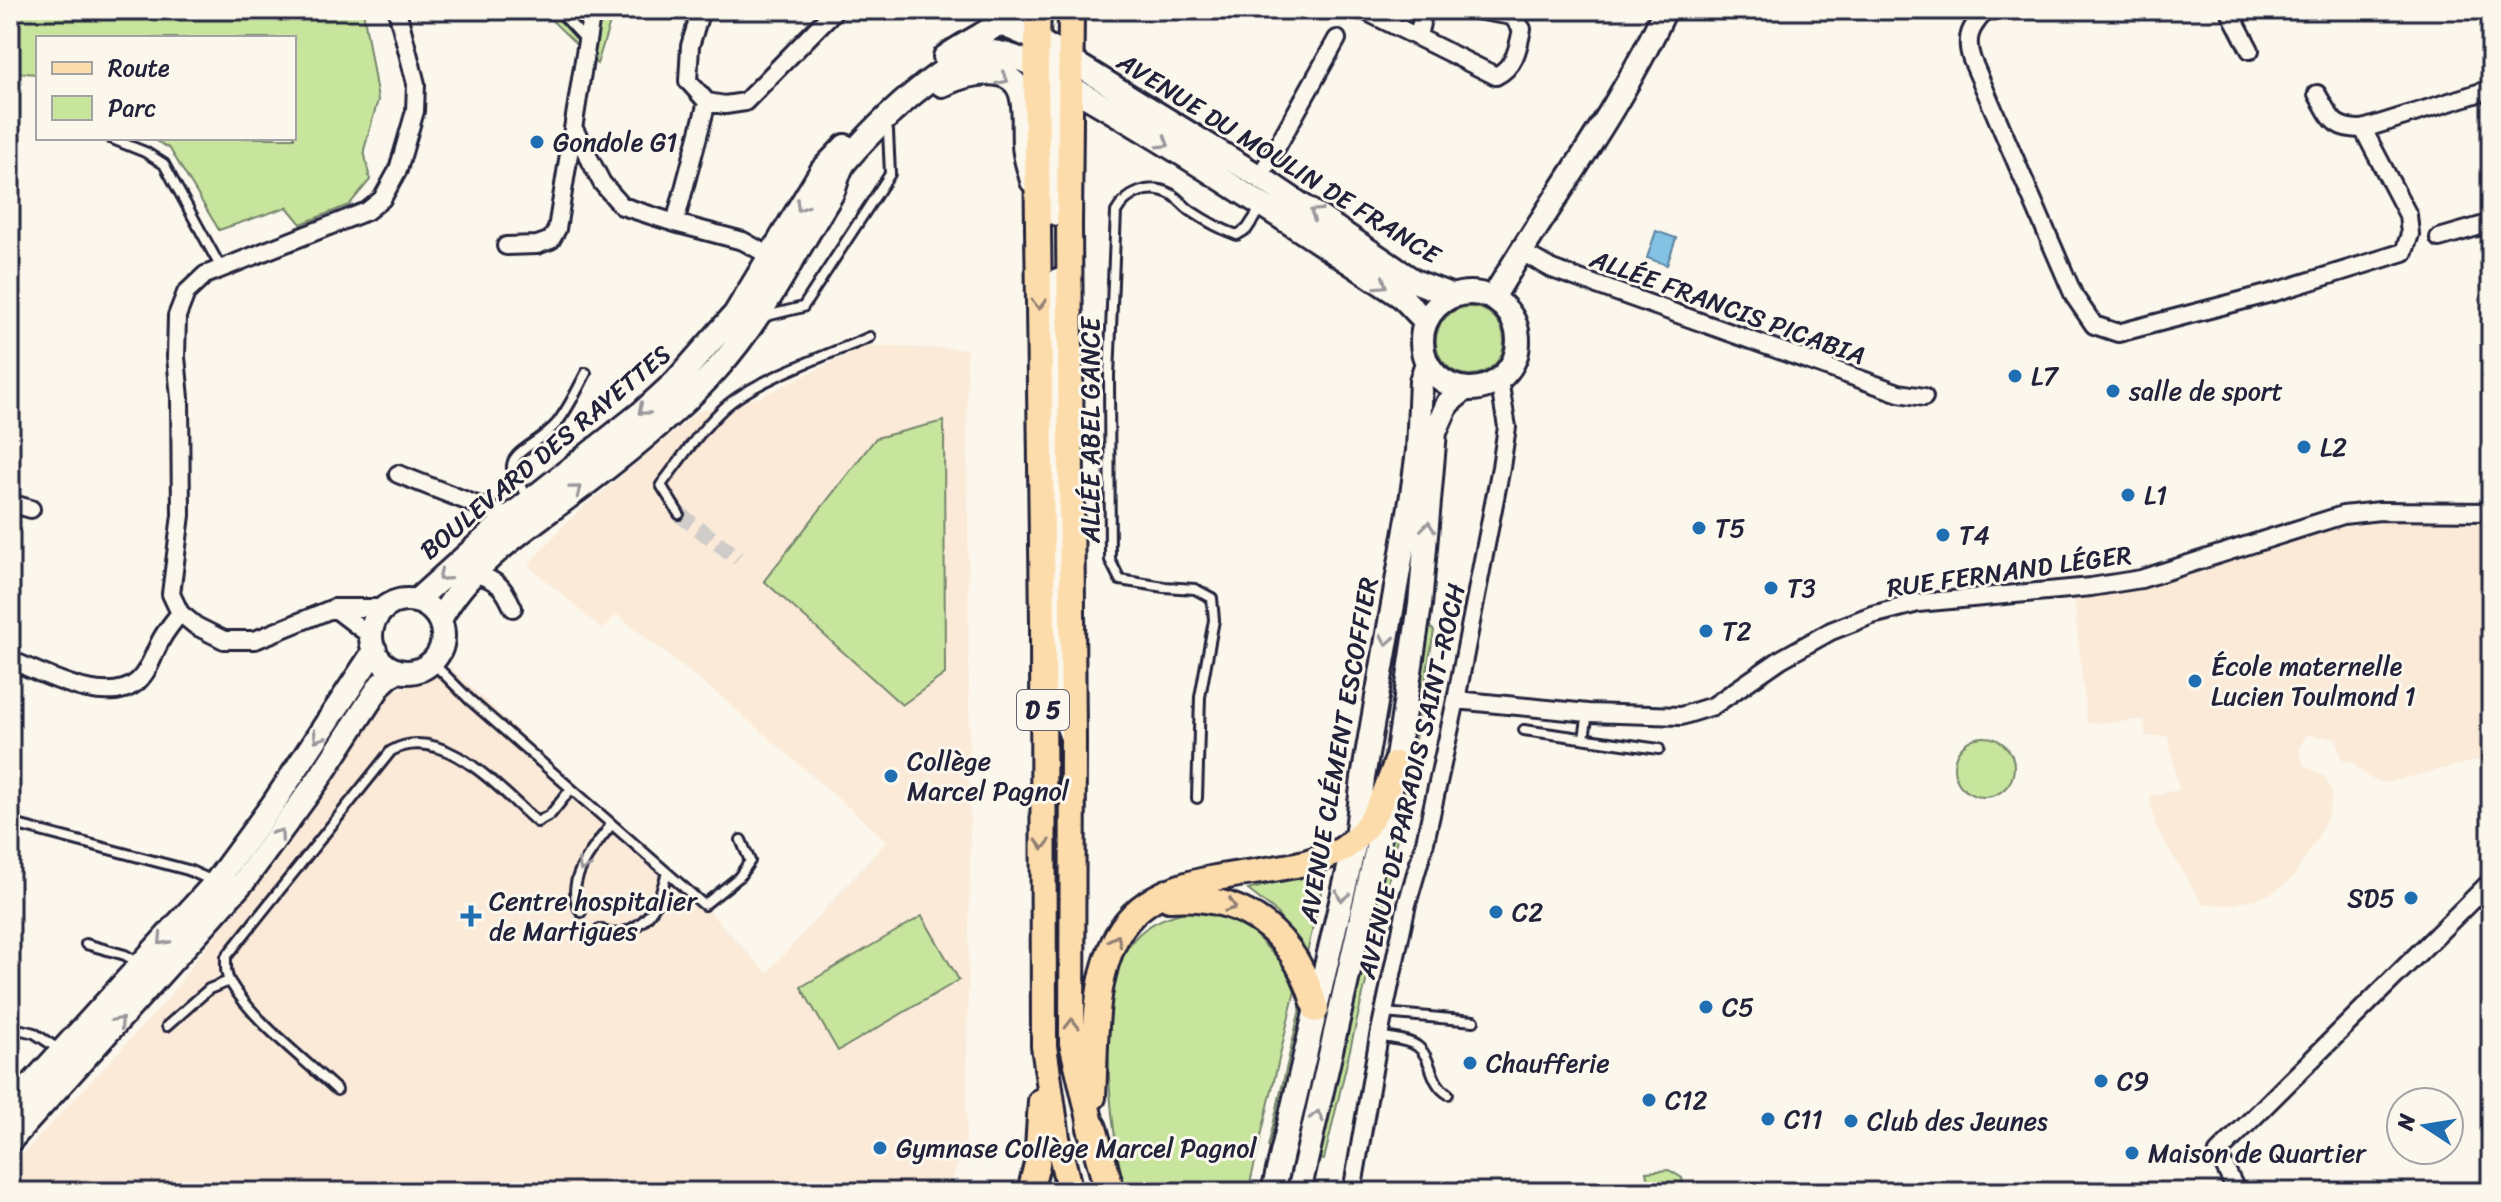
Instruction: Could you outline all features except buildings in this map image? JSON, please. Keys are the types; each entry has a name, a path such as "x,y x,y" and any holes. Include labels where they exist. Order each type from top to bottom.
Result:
{"highway":[{"name":"D 5","path":"1092,1128 1110,1192"}],"main road":[{"name":"D 5","path":"1038,10 1070,121 1072,1043 1092,1128"},
{"path":"1044,10 1051,62 1058,702 1073,740"},
{"path":"1493,298 1599,129 1665,10"},
{"name":"BOULEVARD DES RAYETTES","path":"416,601 528,514 674,412 730,354 758,318 779,263 822,170 923,72 1007,17 1051,62"},
{"name":"D 5","path":"1070,1192 1057,1138 1044,1046 1038,215 1051,62 1071,20"},
{"path":"1071,20 1117,89"},
{"name":"BOULEVARD DES RAYETTES","path":"440,620 452,597 528,514 676,381 779,263 833,192 842,166 875,128 954,64 972,56 990,52 1051,62"},
{"name":"AVENUE DU MOULIN DE FRANCE","path":"1051,62 1117,89 1263,162 1414,281 1453,296"},
{"name":"AVENUE DU MOULIN DE FRANCE","path":"1051,62 1097,103 1263,205 1402,297 1426,322"},
{"path":"833,192 859,160 938,87 973,73 992,73 1012,82 1022,96 1024,148 1038,215"},
{"path":"1070,121 1097,103"},
{"path":"1467,293 1493,298 1506,308 1515,322 1517,353 1510,368 1499,380 1477,389 1465,389 1443,381 1427,363 1422,342 1426,322 1433,311 1453,296 1467,293"},
{"name":"AVENUE CLÉMENT ESCOFFIER","path":"1273,1192 1356,838 1363,778 1416,466 1421,381 1427,363"},
{"name":"AVENUE CLÉMENT ESCOFFIER","path":"1299,1192 1396,764 1420,605 1435,432 1448,403 1465,389"},
{"path":"223,889 373,644 375,621 384,608 403,600 416,601 433,610 440,620 443,642 432,662 415,671 396,670 383,662 373,644"},
{"path":"10,1141 80,1064 150,971 318,780 381,684 396,670"},
{"path":"1092,1128 1098,1013 1107,962 1125,923 1154,900 1185,884 1321,858 1346,848 1374,815 1396,764"},
{"path":"299,765 318,780"},
{"path":"1154,900 1185,898 1220,901 1235,905 1258,919 1274,933 1298,963 1306,976 1316,1010"},
{"path":"10,1108 61,1051 150,971"},
{"path":"1030,1192 1037,1164 1044,1046"}],"street":[{"path":"384,608 334,608 255,640 224,640 196,626 180,613 171,594 181,515 180,398 176,357 177,316 186,293 205,275 367,211 382,199 398,170 415,111 416,84 397,10"},
{"path":"506,246 537,245 551,240 557,229 592,10"},
{"path":"701,10 690,46 688,81 707,102 725,105 745,102 835,10"},
{"path":"1363,10 1496,76 1506,70 1516,54 1522,29 1512,16 1476,10"},
{"path":"1418,36 1424,10"},
{"path":"1986,10 1974,24 1967,44 1972,60 2074,296 2094,325 2118,333 2275,292 2404,252 2410,234 2408,215 2363,129"},
{"path":"2229,10 2250,50"},
{"path":"1263,162 1337,39"},
{"path":"2317,94 2335,125 2346,129 2363,129 2491,89"},
{"path":"675,223 707,102"},
{"path":"574,129 602,183 622,206 743,241 779,263"},
{"path":"2439,238 2491,223"},
{"name":"ALLÉE FRANCIS PICABIA","path":"1520,251 1552,269 1685,318 1899,393 1924,397"},
{"name":"AVENUE DE PARADIS SAINT-ROCH","path":"1352,1192 1379,1036 1456,700 1507,427 1499,380"},
{"path":"398,474 528,514"},
{"path":"10,503 31,509"},
{"name":"RUE FERNAND LÉGER","path":"1456,700 1607,715 1681,716 1704,709 1733,693 1781,659 1831,631 1872,615 1918,603 2091,587 2141,579 2343,515 2380,511 2491,512"},
{"path":"475,573 504,588 513,608"},
{"path":"334,608 373,644"},
{"path":"10,660 99,693 121,692 139,680 151,663 161,639 180,613"},
{"path":"2237,1192 2218,1153 2491,881"}],"lane":[{"path":"558,10 586,40"},
{"path":"758,318 803,307 890,174 888,131"},
{"path":"115,140 145,152 164,164 221,268"},
{"name":"ALLÉE ABEL GANCE","path":"1197,798 1200,697 1214,620 1212,598 1195,589 1120,580 1110,560 1109,376 1116,212 1124,199 1150,189 1171,194 1221,229 1237,235 1247,229 1263,205"},
{"path":"679,514 661,485 726,406 760,385 870,337"},
{"path":"528,514 511,469 517,455 555,425 586,373"},
{"path":"432,662 470,700 704,905 739,877 750,861 741,840"},
{"path":"1584,738 1588,713"},
{"path":"1524,730 1659,749"},
{"path":"337,1090 268,1026 229,981 226,957 384,759 402,744 433,746 459,755 537,822 550,815 571,789"},
{"path":"10,823 188,870 223,889"},
{"path":"581,912 576,901 575,883 588,855 611,825"},
{"path":"600,929 605,933 623,934 639,925 653,909 667,873"},
{"path":"86,944 125,955 150,971"},
{"path":"167,1026 209,989 229,981"},
{"path":"1384,1013 1474,1021"},
{"path":"10,1027 34,1033 80,1064"},
{"path":"1379,1036 1417,1046 1435,1083 1448,1094"}],"shaded area":[{"path":"866,346 967,349 970,854 966,1143 947,1192 10,1192 10,1168 167,1000 394,691 451,668 696,898 767,973 887,841 725,700 616,614 603,630 528,565 570,519 699,411 760,397"},
{"path":"2388,521 2491,524 2491,757 2385,783 2369,778 2352,762 2342,760 2336,738 2307,735 2299,748 2304,765 2325,777 2332,792 2329,812 2317,839 2292,879 2267,896 2228,905 2202,903 2155,826 2150,796 2179,790 2168,736 2146,736 2144,720 2087,723 2074,600 2163,584 2329,529"}],"green space":[{"path":"10,10 363,10 378,100 364,150 370,180 349,205 301,224 287,207 219,230 170,149 155,140 296,140 296,36 36,36 36,74 10,72"},
{"path":"541,10 614,10 597,64"},
{"path":"1470,307 1494,317 1504,341 1494,365 1470,375 1446,365 1436,341 1446,317"},
{"path":"944,421 945,674 902,705 764,581 876,438"},
{"path":"1426,629 1434,631 1381,918 1324,1160 1317,1159 1400,798"},
{"path":"1984,737 1996,739 2005,746 2012,755 2012,779 2005,788 1996,795 1984,797 1972,795 1963,788 1956,779 1954,767 1956,755 1963,746 1972,739"},
{"path":"1370,839 1296,1161 1291,1160 1364,845"},
{"path":"1316,872 1323,874 1324,879 1306,957 1276,912 1248,890"},
{"path":"1194,910 1233,918 1254,933 1273,954 1280,952 1297,982 1248,1192 1125,1192 1115,1135 1108,1061 1113,990 1121,961 1140,933 1161,920"},
{"path":"922,916 959,980 838,1051 801,987"},
{"path":"1300,1009 1303,1017 1275,1148 1268,1147"},
{"path":"1669,1170 1682,1178 1685,1192 1651,1192 1646,1172"}],"water":[{"path":"1656,231 1676,238 1667,265 1647,258"}],"tunnel":[{"path":"679,514 738,558"}],"place":[{"name":"Gondole G1","path":"537,142"},
{"name":"L7","path":"2015,376"},
{"name":"salle de sport","path":"2113,391"},
{"name":"L2","path":"2304,447"},
{"name":"L1","path":"2128,495"},
{"name":"T5","path":"1699,528"},
{"name":"T4","path":"1943,535"},
{"name":"T3","path":"1771,588"},
{"name":"T2","path":"1706,631"},
{"name":"École maternelle Lucien Toulmond 1","path":"2195,681"},
{"name":"Collège Marcel Pagnol","path":"891,776"},
{"name":"SD5","path":"2411,898"},
{"name":"C2","path":"1496,912"},
{"name":"Centre hospitalier de Martigues","path":"471,916"},
{"name":"C5","path":"1706,1007"},
{"name":"Chaufferie","path":"1470,1063"},
{"name":"C9","path":"2101,1081"},
{"name":"C12","path":"1649,1100"},
{"name":"C11","path":"1768,1119"},
{"name":"Club des Jeunes","path":"1851,1121"},
{"name":"Gymnase Collège Marcel Pagnol","path":"880,1148"},
{"name":"Maison de Quartier","path":"2132,1153"}]}
